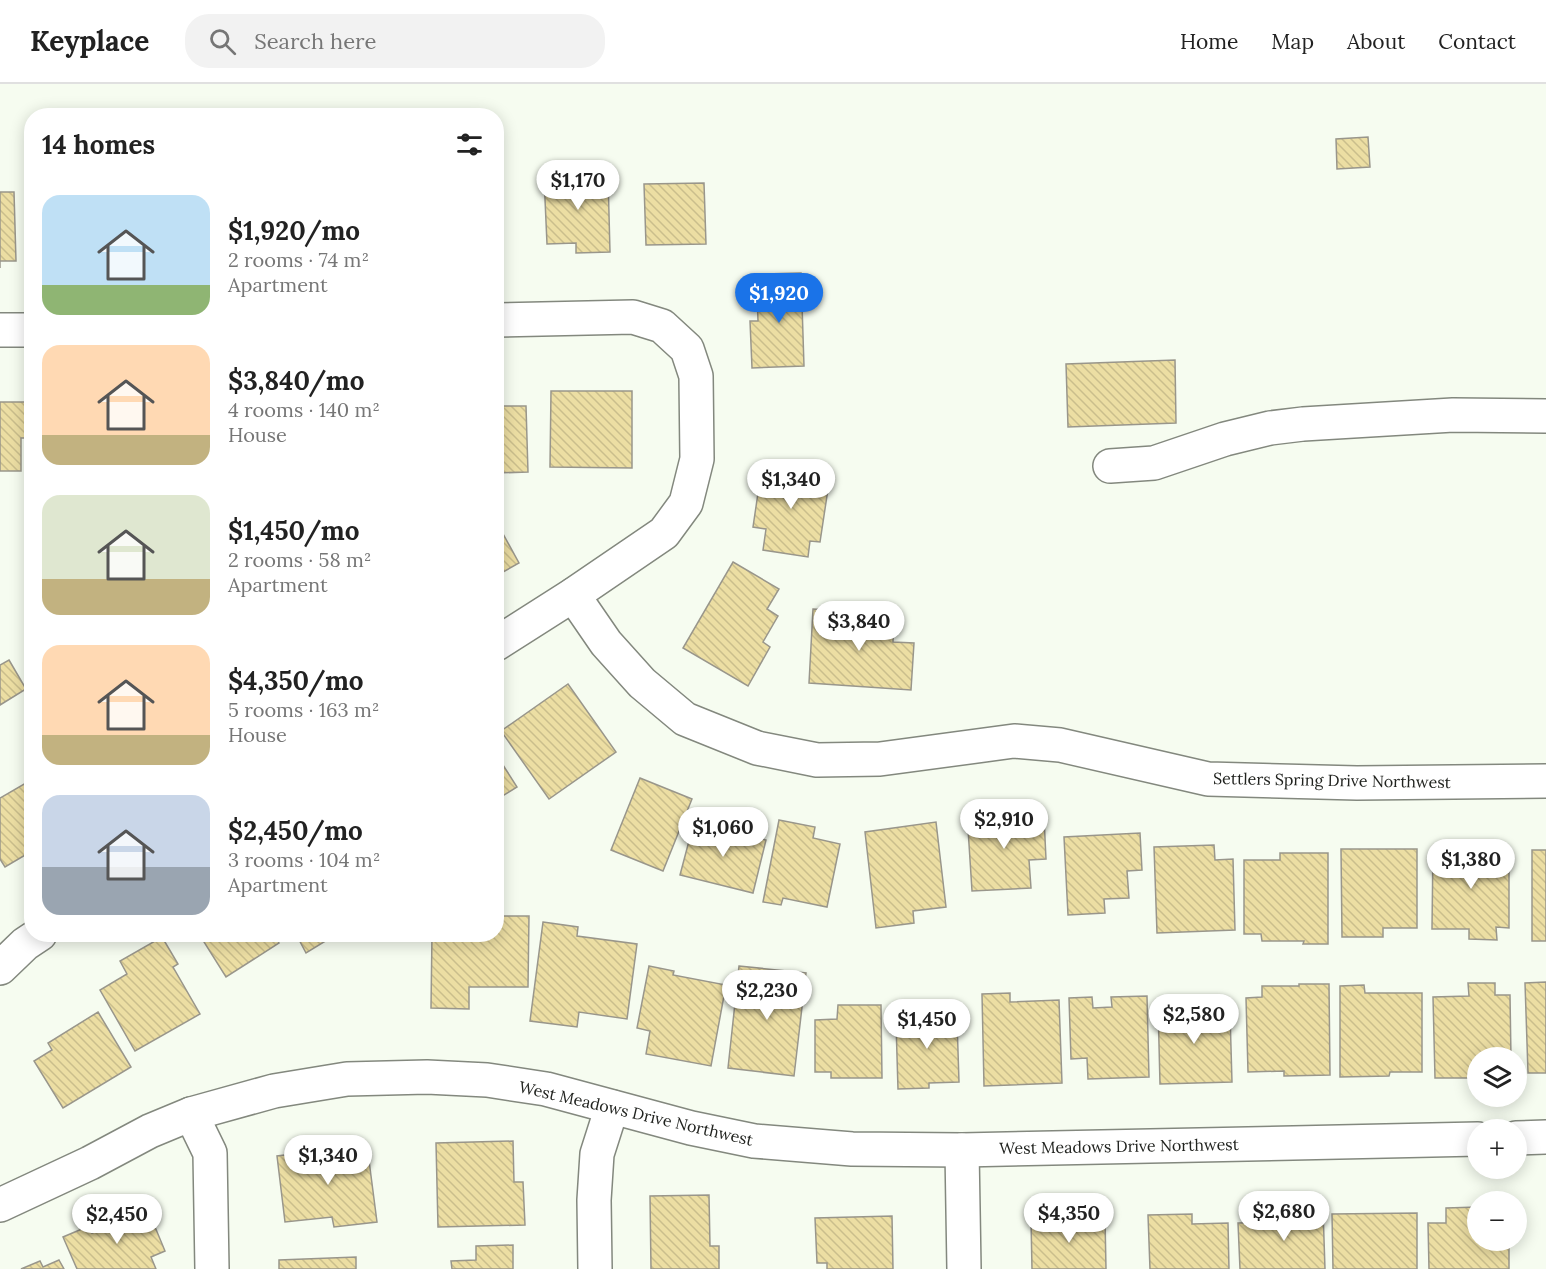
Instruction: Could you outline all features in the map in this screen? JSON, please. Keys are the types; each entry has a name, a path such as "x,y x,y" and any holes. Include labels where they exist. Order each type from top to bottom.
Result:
{"street":[{"path":"504,320 633,318 662,326 687,349 696,376 697,459 686,503 664,533 504,639"},
{"path":"0,330 24,330"},
{"path":"1110,466 1154,463 1225,439 1292,425 1453,415 1546,416"},
{"name":"Settlers Spring Drive Northwest","path":"573,595 606,643 635,675 685,719 757,748 817,759 880,759 1014,741 1060,745 1208,779 1357,783 1546,781"},
{"path":"0,968 28,942"},
{"name":"West Meadows Drive Northwest","path":"0,1204 90,1163 150,1131 191,1114 274,1091 346,1079 427,1077 487,1080 546,1089 691,1128 754,1141 852,1149 962,1150 1467,1139"},
{"path":"595,1269 594,1200 597,1154 612,1107"},
{"path":"191,1114 210,1153 212,1269"},
{"path":"1527,1138 1546,1137"},
{"path":"962,1150 964,1269"}],"building":[{"path":"1368,137 1370,167 1337,169 1336,139"},
{"path":"583,168 583,177 608,176 610,252 576,253 576,243 547,244 544,177 557,176 557,169"},
{"path":"704,183 706,244 646,245 644,184"},
{"path":"0,192 14,192 16,261 0,261"},
{"path":"801,273 804,366 752,368 750,321 758,321 757,292 766,292 765,274"},
{"path":"1175,360 1176,423 1068,427 1066,364"},
{"path":"551,391 632,391 632,468 550,467"},
{"path":"0,402 24,402 21,471 0,471"},
{"path":"504,406 526,406 528,472 504,473"},
{"path":"762,466 830,476 820,542 810,541 808,557 763,550 766,529 753,527"},
{"path":"504,536 519,563 504,571"},
{"path":"733,562 779,589 767,609 778,616 763,642 770,647 748,686 683,648"},
{"path":"813,609 842,611 842,618 857,620 858,613 894,615 893,642 914,643 911,690 809,683"},
{"path":"9,660 24,686 24,690 0,705 0,665"},
{"path":"568,684 616,752 549,799 504,735 504,729"},
{"path":"504,767 517,787 504,795"},
{"path":"640,778 692,799 663,871 611,850"},
{"path":"24,784 24,856 5,867 0,859 0,798"},
{"path":"995,811 996,820 1044,817 1046,859 1029,860 1031,888 972,891 967,813"},
{"path":"779,820 815,827 813,838 840,844 827,907 783,898 781,905 763,902"},
{"path":"694,822 766,840 753,893 680,875"},
{"path":"936,822 946,907 913,911 914,923 876,928 865,832"},
{"path":"1140,833 1142,870 1127,871 1129,898 1104,899 1105,913 1068,915 1064,837"},
{"path":"1214,845 1215,860 1233,859 1235,930 1157,933 1154,847"},
{"path":"1433,846 1509,847 1509,928 1496,927 1497,940 1469,939 1469,929 1432,929"},
{"path":"1341,849 1417,849 1417,928 1383,928 1383,937 1342,937"},
{"path":"1532,850 1546,850 1546,941 1532,941"},
{"path":"1280,853 1328,853 1328,944 1303,944 1304,941 1262,941 1261,934 1244,934 1244,860 1280,860"},
{"path":"504,916 529,916 528,987 469,987 469,1009 431,1008 432,942 504,942"},
{"path":"543,922 578,927 577,936 637,944 627,1019 579,1012 577,1027 530,1021"},
{"path":"153,942 165,942 178,964 173,967 200,1014 135,1051 100,990 127,974 120,961"},
{"path":"204,942 278,942 279,943 226,977"},
{"path":"300,942 324,942 306,953"},
{"path":"649,966 674,971 673,975 726,985 711,1066 646,1054 650,1031 637,1028"},
{"path":"739,966 806,973 794,1076 728,1068"},
{"path":"1546,982 1546,1073 1528,1073 1525,983"},
{"path":"1468,983 1495,983 1495,995 1510,995 1511,1047 1467,1047 1467,1078 1435,1078 1433,997 1469,996"},
{"path":"1299,984 1329,984 1330,1075 1284,1076 1284,1071 1248,1072 1246,998 1262,997 1262,986 1299,986"},
{"path":"1364,985 1365,993 1422,993 1422,1072 1390,1072 1389,1076 1340,1077 1340,986"},
{"path":"1010,993 1010,1002 1059,1000 1062,1083 984,1086 982,994"},
{"path":"1147,996 1149,1077 1088,1079 1087,1058 1071,1059 1069,998 1092,997 1093,1008 1112,1007 1111,997"},
{"path":"1202,1004 1202,1014 1230,1013 1232,1082 1160,1084 1158,1005"},
{"path":"838,1005 881,1005 882,1078 831,1078 831,1072 815,1072 815,1020 837,1019"},
{"path":"943,1005 944,1021 957,1020 959,1082 929,1083 929,1088 898,1089 896,1023 923,1021 922,1006"},
{"path":"98,1012 131,1067 63,1108 34,1061 52,1050 48,1043"},
{"path":"513,1141 514,1182 523,1182 525,1225 438,1227 436,1143"},
{"path":"367,1145 377,1222 334,1227 332,1217 285,1222 277,1156"},
{"path":"709,1195 710,1246 719,1246 719,1269 651,1269 650,1196"},
{"path":"1467,1207 1467,1251 1509,1251 1509,1269 1429,1269 1428,1223 1446,1223 1446,1208"},
{"path":"1323,1209 1325,1269 1240,1269 1238,1223 1283,1222 1283,1210"},
{"path":"148,1210 165,1251 151,1257 156,1269 77,1269 63,1237 89,1226 92,1233"},
{"path":"1417,1213 1417,1269 1333,1269 1332,1214"},
{"path":"1192,1214 1192,1224 1228,1223 1229,1269 1150,1269 1148,1215"},
{"path":"892,1216 893,1269 827,1269 827,1263 817,1263 815,1218"},
{"path":"1105,1218 1106,1269 1032,1269 1031,1220"},
{"path":"513,1245 513,1269 452,1269 451,1261 476,1260 476,1246"},
{"path":"356,1257 356,1269 279,1269 279,1260"},
{"path":"59,1260 64,1269 21,1269 40,1261 43,1267"}]}
